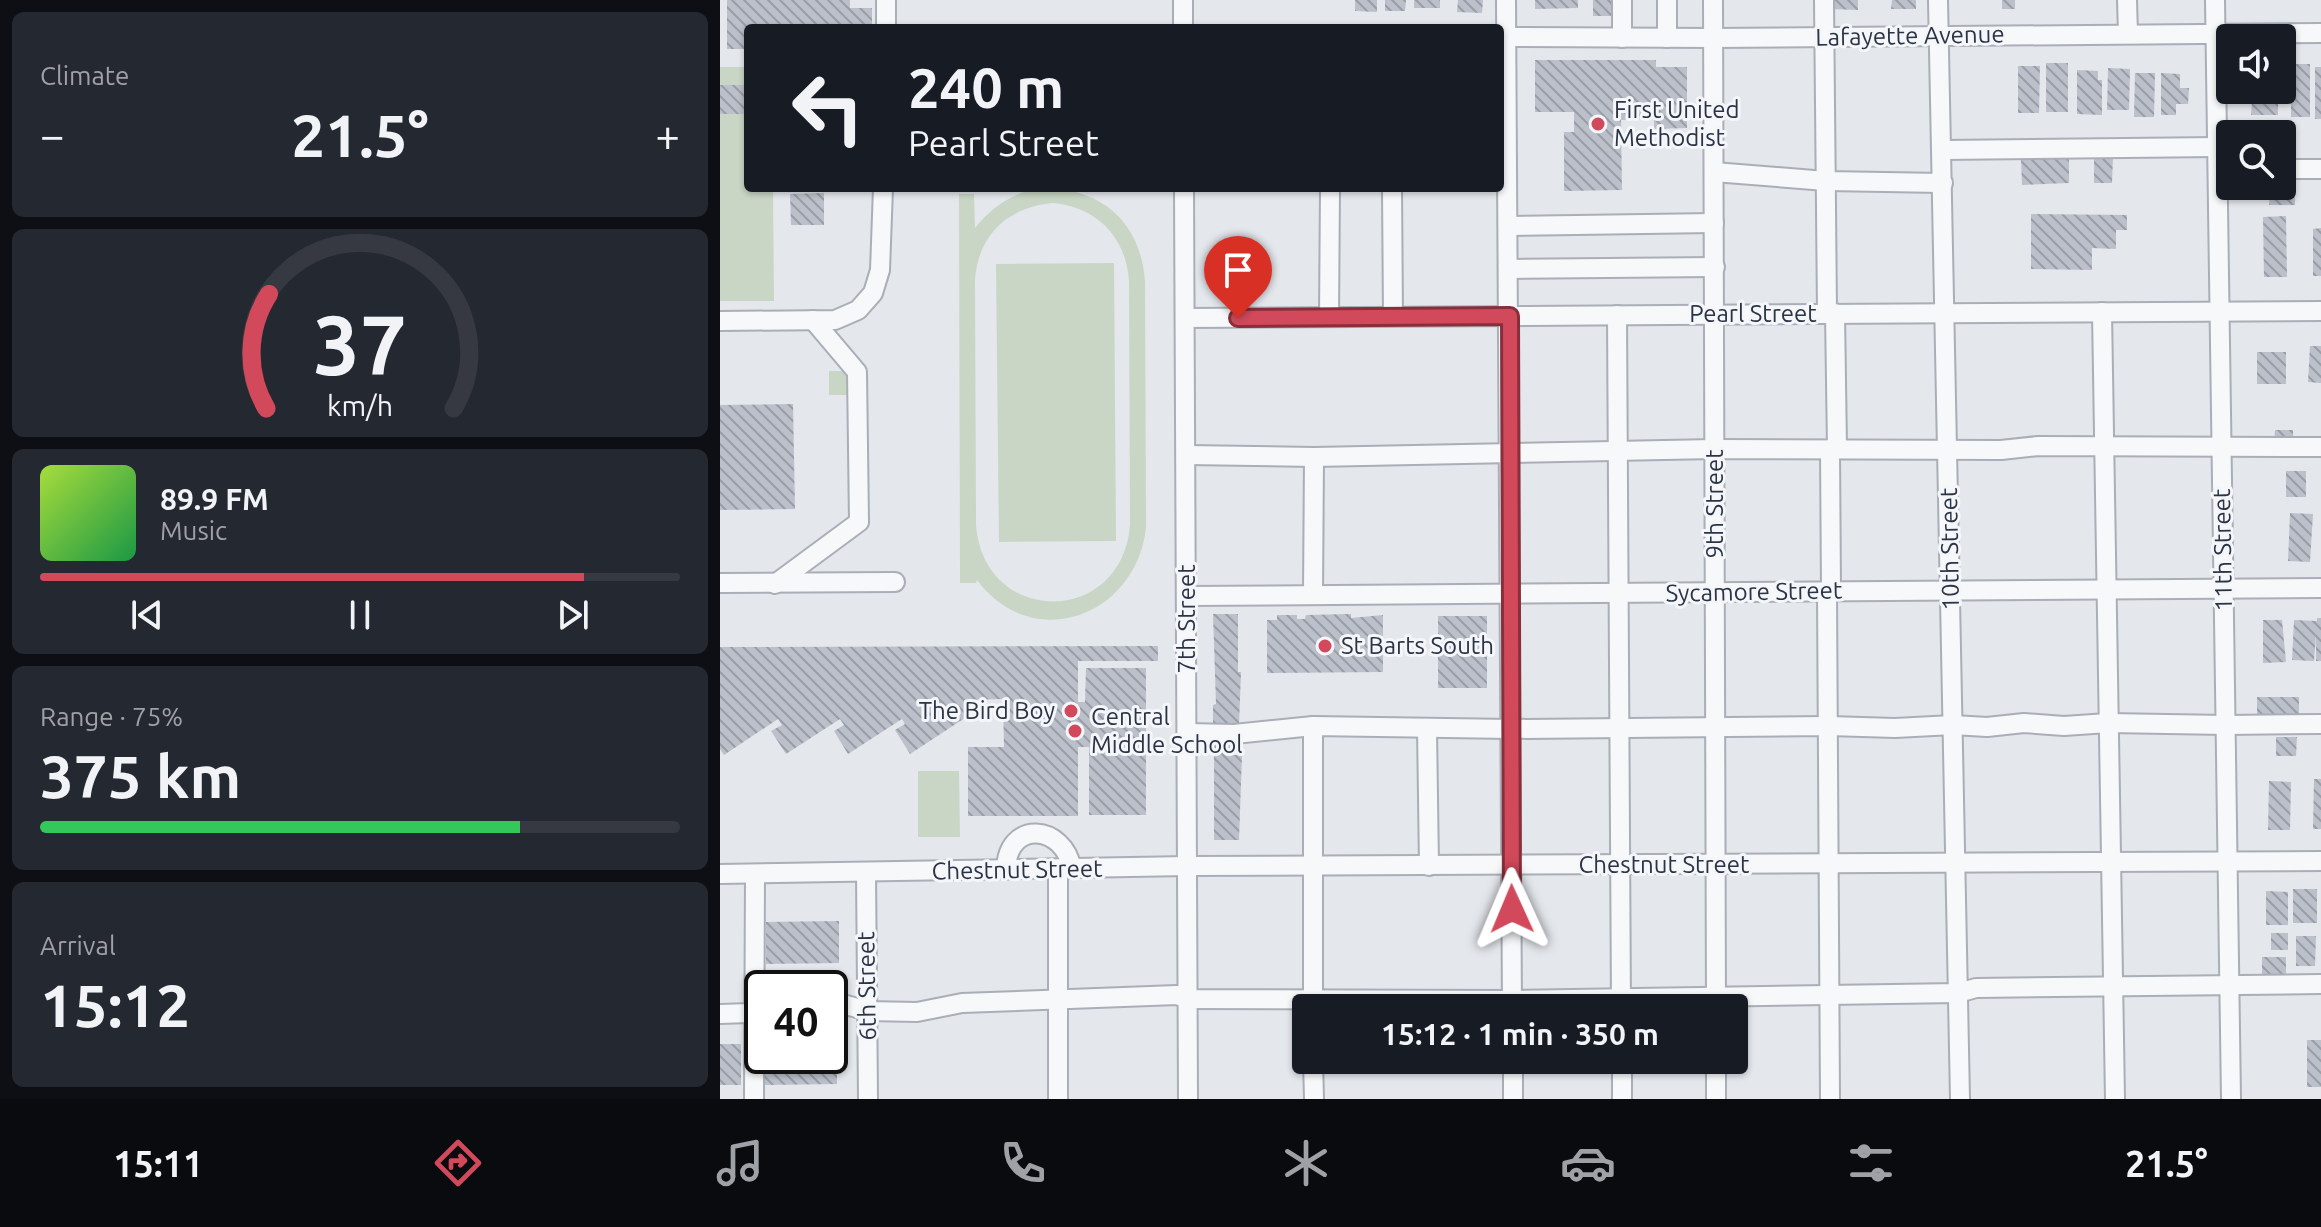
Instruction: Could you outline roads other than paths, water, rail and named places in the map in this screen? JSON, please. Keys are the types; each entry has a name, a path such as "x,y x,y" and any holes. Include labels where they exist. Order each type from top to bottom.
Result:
{"street":[{"path":"886,0 886,24"},
{"path":"1183,0 1183,24"},
{"path":"1504,25 1506,0"},
{"path":"1622,0 1622,38"},
{"path":"1667,0 1667,38"},
{"name":"9th Street","path":"1713,0 1716,994"},
{"path":"1824,0 1834,449 1829,591 1830,1099"},
{"name":"10th Street","path":"1938,0 1960,1099"},
{"path":"2127,0 2128,34"},
{"name":"11th Street","path":"2215,0 2216,33"},
{"name":"Lafayette Avenue","path":"1504,37 2216,33"},
{"name":"Lafayette Avenue","path":"2296,33 2321,33"},
{"path":"1942,150 2216,147"},
{"path":"2296,169 2321,169"},
{"path":"1714,172 1826,181 1943,183"},
{"path":"1504,175 1509,226 1510,316 1512,994"},
{"path":"720,321 835,320 858,310 873,293 880,270 883,192"},
{"name":"7th Street","path":"1184,192 1188,1099"},
{"path":"1329,317 1330,192"},
{"path":"1392,192 1393,316"},
{"name":"11th Street","path":"2223,200 2220,312 2231,1099"},
{"path":"1509,226 1714,223"},
{"path":"1509,269 1715,267"},
{"name":"Pearl Street","path":"1185,318 2321,311"},
{"path":"2102,312 2115,1099"},
{"path":"1617,315 1621,994"},
{"path":"775,584 859,522 857,372 813,320"},
{"path":"1186,455 1314,457 1715,449 2001,450 2038,446 2321,447"},
{"path":"1313,595 1314,457"},
{"path":"720,583 895,582"},
{"name":"Sycamore Street","path":"1187,596 1715,593 1951,588 2321,588"},
{"path":"1188,733 1234,734 1313,726 1511,729 1987,727 2024,723 2064,726 2108,723 2321,724"},
{"path":"1313,726 1313,994"},
{"path":"1427,728 1429,866"},
{"path":"1006,870 1006,857 1013,844 1028,832 1055,839 1069,852 1065,869 1059,998 1058,1099"},
{"name":"Chestnut Street","path":"720,874 1188,866 2321,861"},
{"name":"6th Street","path":"866,873 868,1099"},
{"path":"755,874 758,970"},
{"path":"1748,1000 1958,993 1976,988 2321,984"},
{"path":"848,1005 867,1011 917,1012 962,1003 1177,995 1188,999 1292,1003"},
{"path":"720,1014 744,1013"},
{"path":"754,1099 755,1074"},
{"path":"1313,1074 1314,1099"},
{"path":"1513,1074 1513,1099"},
{"path":"1622,1074 1622,1099"},
{"path":"1716,1074 1716,1099"}],"place":[{"name":"First United Methodist","path":"1598,124"},
{"name":"St Barts South","path":"1325,646"},
{"name":"The Bird Boy","path":"1071,711"},
{"name":"Central Middle School","path":"1075,731"}]}
